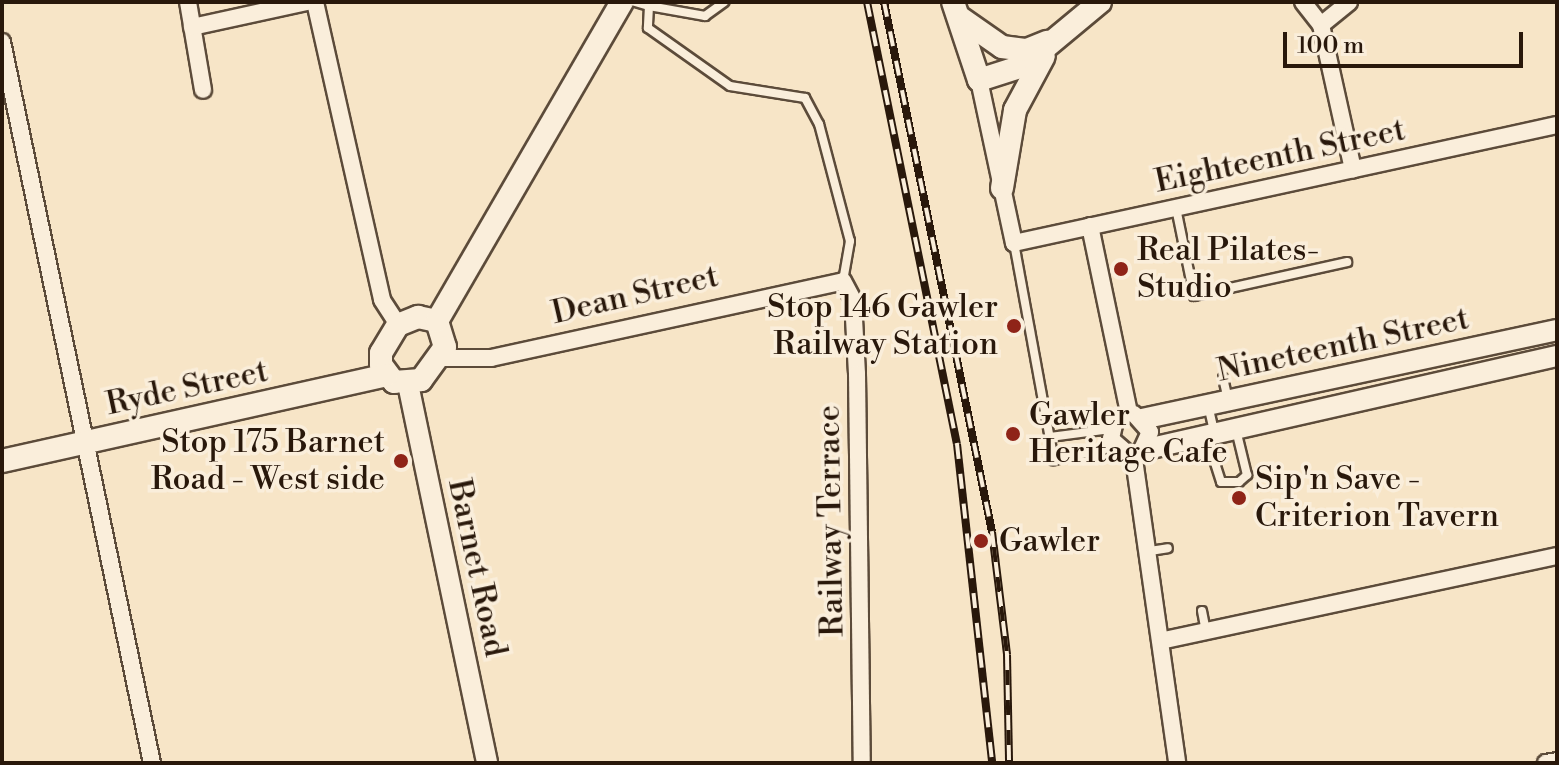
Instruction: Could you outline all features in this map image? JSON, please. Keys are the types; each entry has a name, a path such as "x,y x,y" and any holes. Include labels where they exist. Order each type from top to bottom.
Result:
{"main road":[{"path":"437,321 622,2"},
{"path":"956,10 979,80 1023,66 1100,2"},
{"path":"956,10 1002,47 1027,50 1056,38"},
{"path":"1002,188 1021,90 1056,38"},
{"path":"418,317 437,321 446,337 440,358 429,375 408,384 386,375 381,353 398,325 418,317"},
{"name":"Ryde Street","path":"2,461 386,375"}],"street":[{"path":"188,2 203,90"},
{"path":"192,27 307,2"},
{"path":"315,2 382,300 398,325"},
{"path":"1303,2 1321,25 1353,169"},
{"path":"1321,25 1349,2"},
{"path":"2,42 88,442 152,763"},
{"path":"979,80 1014,243"},
{"name":"Eighteenth Street","path":"1014,243 1557,125"},
{"path":"1090,226 1135,416 1150,551 1165,640 1177,763"},
{"name":"Dean Street","path":"440,358 491,358 843,281"},
{"name":"Railway Terrace","path":"843,281 853,300 857,374 862,763"},
{"name":"Nineteenth Street","path":"1135,416 1218,403 1557,330"},
{"name":"Nineteenth Street","path":"1141,454 1235,426 1267,427 1327,406 1549,358"},
{"name":"Barnet Road","path":"408,384 487,763"},
{"path":"1135,416 1112,429 1114,447 1141,454"},
{"path":"1165,640 1557,556"},
{"path":"1546,763 1557,761"}],"lane":[{"path":"635,2 705,16 724,2"},
{"path":"649,6 648,28 730,86 805,98 819,124 850,241 843,281"},
{"path":"1176,207 1194,296 1347,262"},
{"path":"1014,243 1011,257 1024,291 1054,460 1114,447"},
{"path":"1535,334 1549,358"},
{"path":"1223,378 1210,432 1216,474 1227,485 1247,475 1235,426"},
{"path":"1322,381 1327,406"},
{"path":"1050,437 1112,429"},
{"path":"1150,551 1168,548"},
{"path":"1202,611 1206,632"}],"railway":[{"path":"867,2 957,444 992,763"},
{"path":"884,2 992,532 1007,655 1009,763"}],"place":[{"name":"Real Pilates- Studio","path":"1121,269"},
{"name":"Stop 146 Gawler Railway Station","path":"1014,326"},
{"name":"Gawler Heritage Cafe","path":"1013,434"},
{"name":"Stop 175 Barnet Road - West side","path":"401,461"},
{"name":"Sip'n Save - Criterion Tavern","path":"1239,498"},
{"name":"Gawler","path":"981,541"}]}
